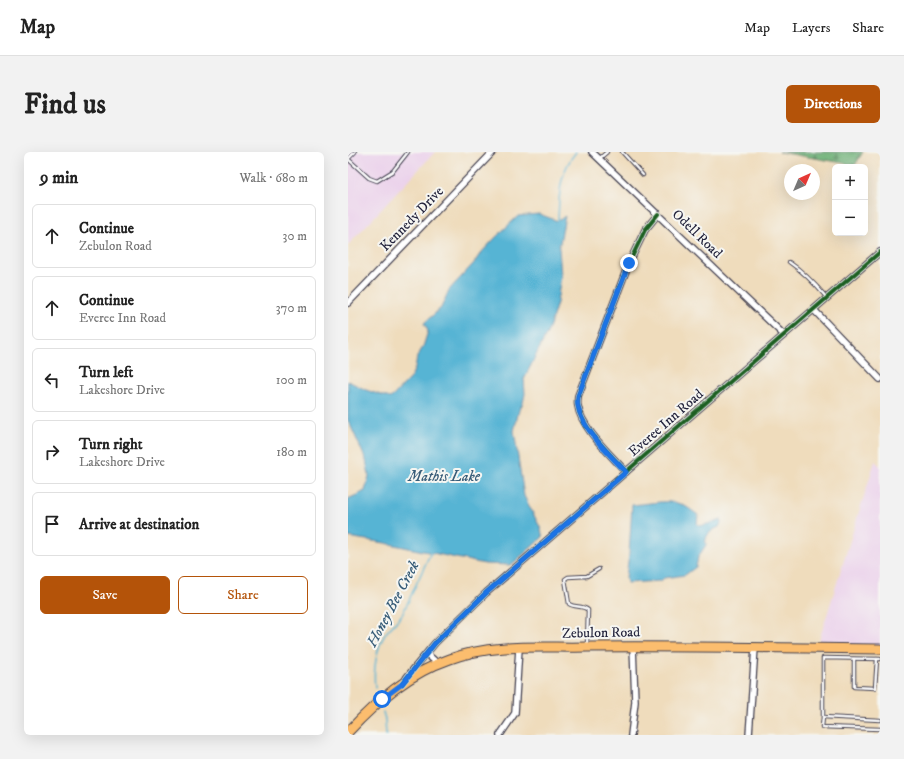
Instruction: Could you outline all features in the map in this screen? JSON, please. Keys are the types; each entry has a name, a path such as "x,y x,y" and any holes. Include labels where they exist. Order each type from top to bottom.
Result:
{"main road":[{"name":"Zebulon Road","path":"348,732 373,707 419,672 438,663 461,655 484,650 633,646 755,648 823,653 880,649"}],"street":[{"name":"Kennedy Drive","path":"348,303 493,152"},
{"name":"Odell Road","path":"592,152 784,335"},
{"path":"626,472 594,436 582,418 578,406 578,396 629,263 645,230 658,214"},
{"name":"Everee Inn Road","path":"402,684 435,643 486,593 880,252"},
{"path":"814,310 880,380"},
{"path":"631,735 635,702 633,646"},
{"path":"500,735 515,713 519,648"},
{"path":"749,735 755,648"},
{"path":"426,654 438,663"}],"lane":[{"path":"355,152 348,159 370,178 377,181 393,171 408,152"},
{"path":"600,159 607,152"},
{"path":"622,152 643,175"},
{"path":"789,262 797,267 828,298"},
{"path":"587,647 588,610 585,607 572,607 569,604 566,579 568,577 587,576 598,569"},
{"path":"854,659 854,687 875,688 878,659 854,659 823,653 822,727 880,729"},
{"path":"823,717 880,720"}],"shaded area":[{"path":"348,152 435,152 348,245"},
{"path":"875,461 880,466 880,650 817,647"}],"green space":[{"path":"779,152 863,152 856,164"}],"water":[{"name":"Mathis Lake","path":"539,214 558,221 565,216 559,248 561,276 557,303 549,329 524,379 525,394 514,431 524,496 540,527 543,537 511,565 485,564 385,543 348,537 348,499 365,491 369,476 366,460 348,420 348,381 366,390 390,398 393,396 411,377 415,368 417,357 423,347 428,331 424,323 441,308 449,290 474,263 480,254 518,216"},
{"path":"672,502 688,508 698,515 697,524 700,526 722,520 719,527 710,532 707,536 706,545 698,557 696,567 685,575 664,578 661,581 627,583 626,577 632,505"}],"waterway":[{"name":"Honey Bee Creek","path":"558,221 563,176 570,160 576,152"},
{"name":"Honey Bee Creek","path":"375,688 374,674 380,645 386,633 403,613 431,552"},
{"name":"Honey Bee Creek","path":"383,712 386,735"}],"cycle path":[{"path":"626,472 598,441 585,423 580,414 578,396 629,263 645,230 658,214"},
{"path":"402,684 435,643 486,593 880,252"}],"route":[{"path":"382,699 402,684 435,643 486,593 626,472 594,436 582,418 578,406 578,396 597,351 629,263"}]}
